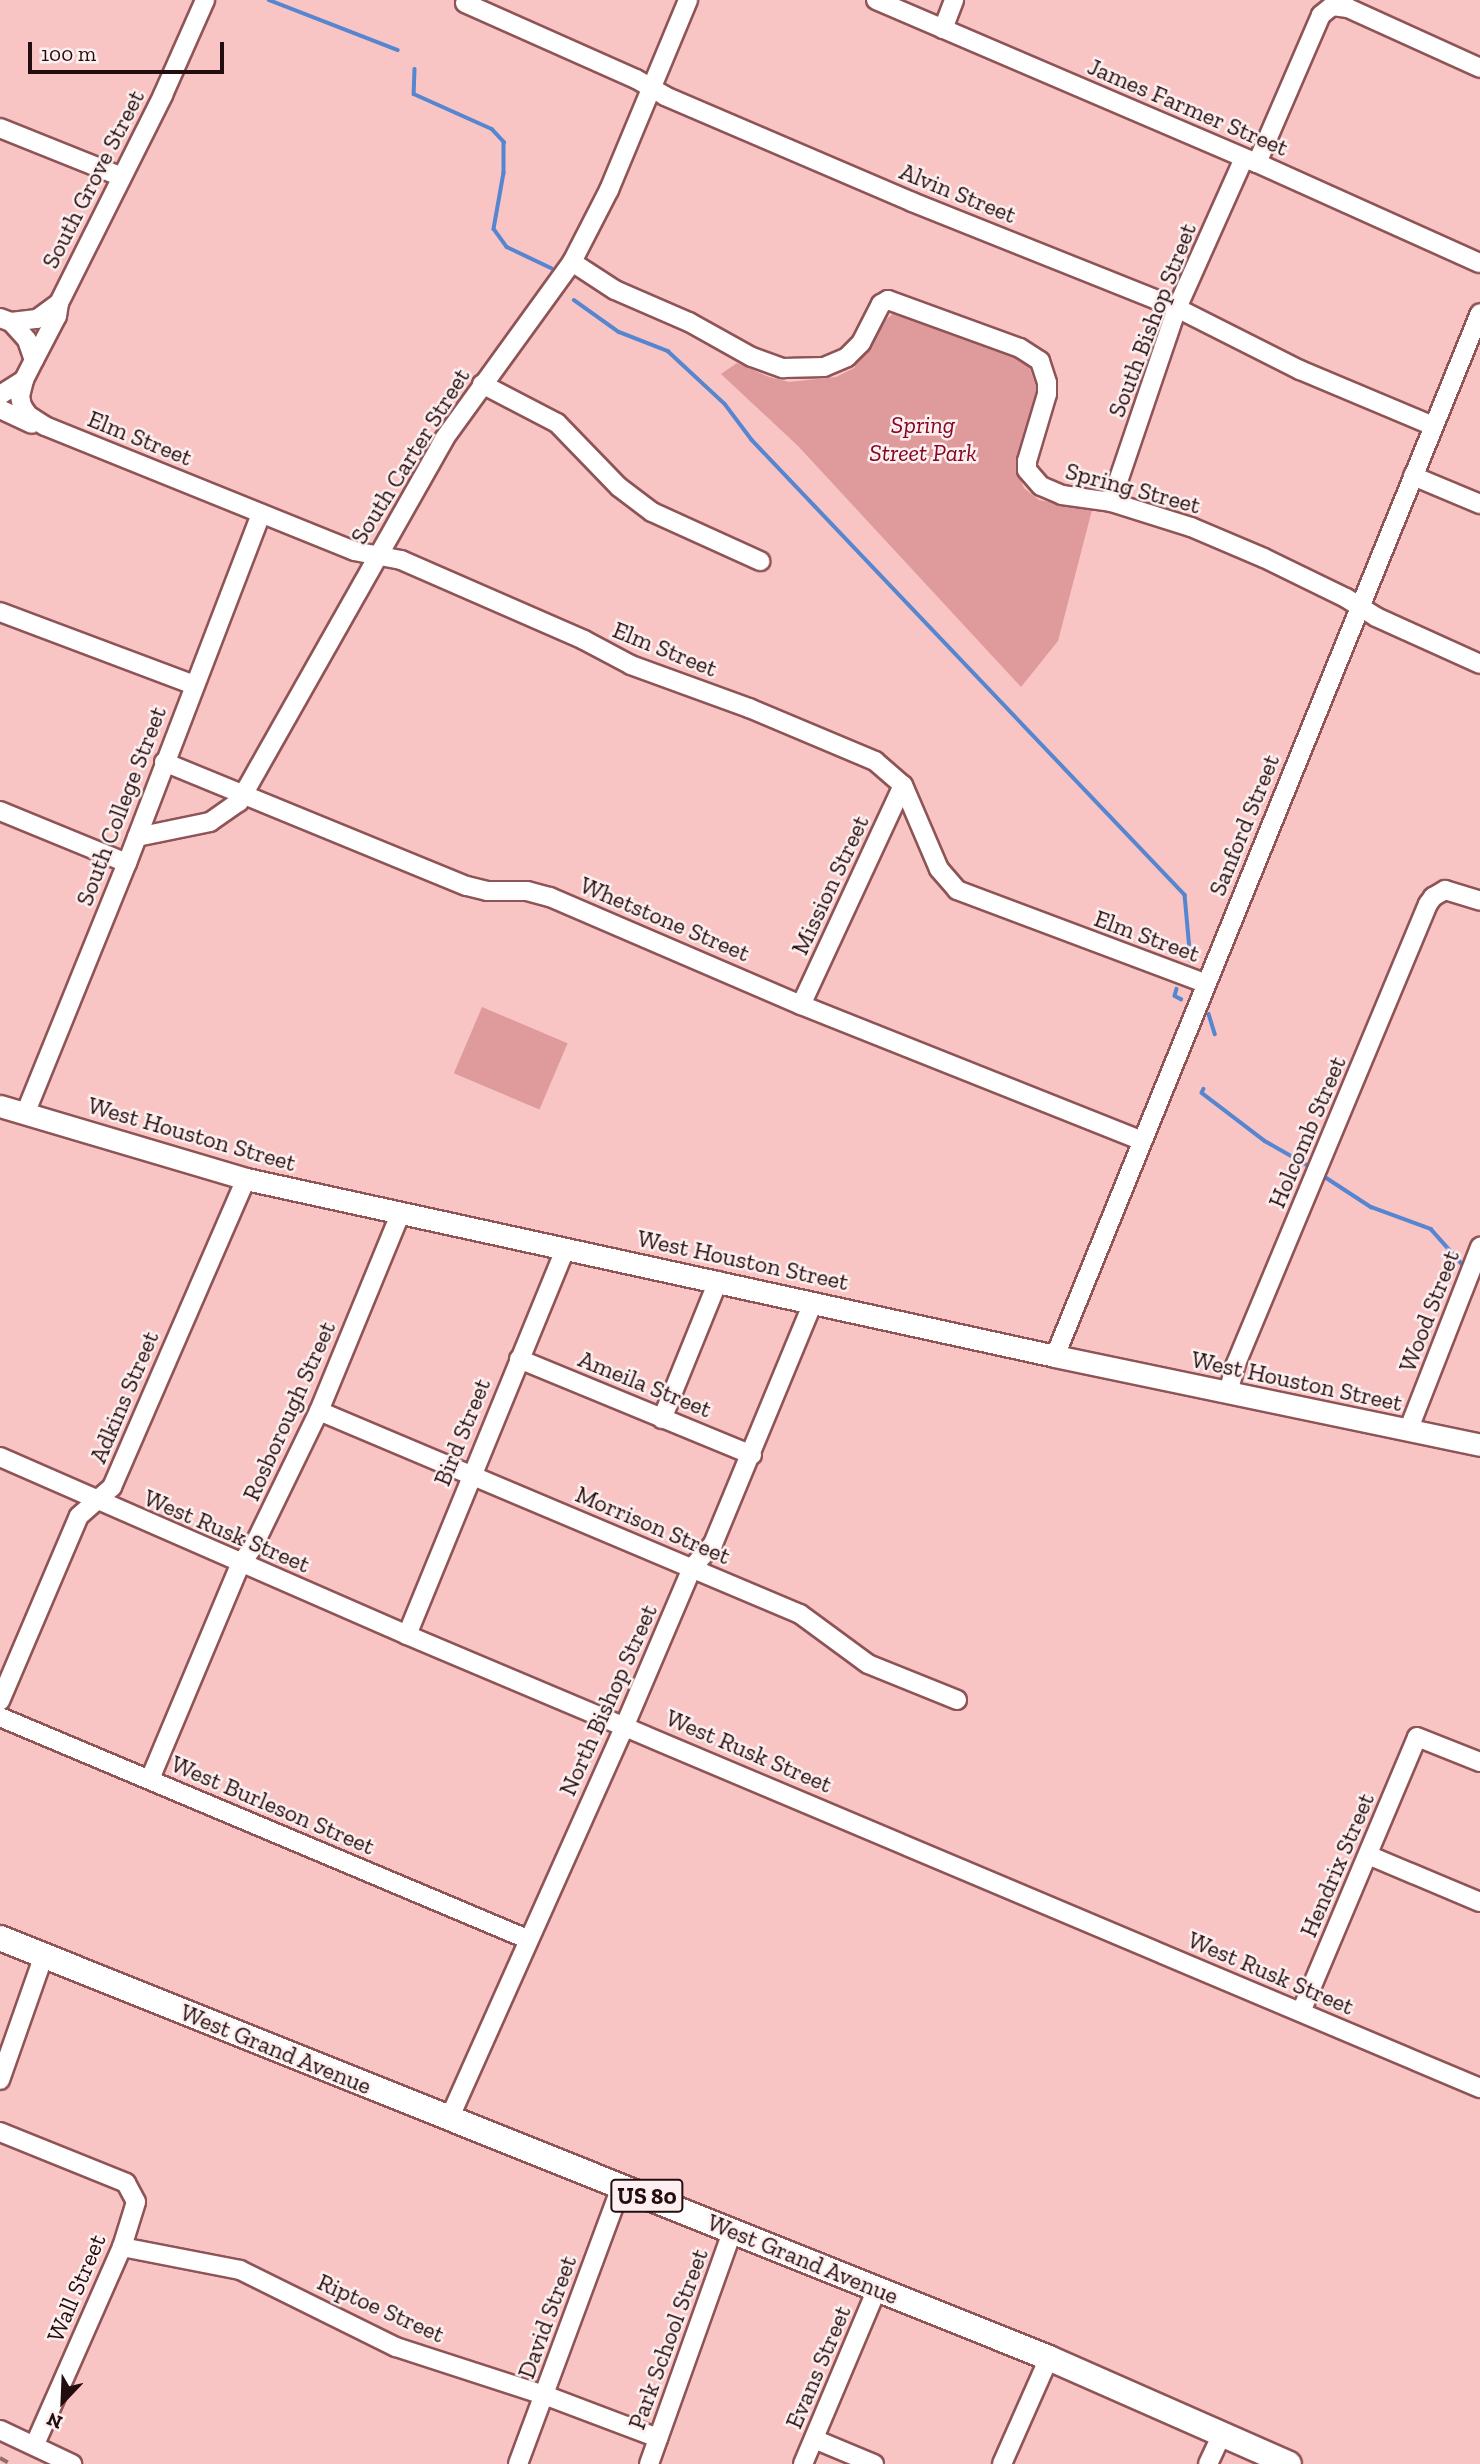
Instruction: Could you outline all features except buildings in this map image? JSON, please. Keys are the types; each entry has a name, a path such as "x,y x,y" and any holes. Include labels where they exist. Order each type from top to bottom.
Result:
{"highway":[{"name":"West Grand Avenue","path":"0,1938 1049,2358 1289,2464"}],"main road":[{"name":"West Houston Street","path":"0,1107 246,1179 1055,1356 1480,1445"}],"street":[{"name":"South Carter Street","path":"137,837 210,822 233,809 243,794 450,429 572,262 609,190 688,0"},
{"name":"James Farmer Street","path":"876,0 1250,160 1480,263"},
{"path":"943,29 954,0"},
{"name":"South Grove Street","path":"24,380 57,316 58,303 122,177 202,1"},
{"name":"Alvin Street","path":"465,3 912,202 1177,308 1300,370 1433,426"},
{"name":"South Bishop Street","path":"1111,502 1177,308 1321,15 1332,6 1348,8 1480,68"},
{"path":"0,128 122,177"},
{"name":"Spring Street","path":"572,262 615,290 689,322 752,357 783,368 824,367 847,357 861,343 881,304 888,300 1020,348 1040,361 1047,383 1047,394 1027,470 1032,478 1051,492 1111,502 1191,527 1264,558 1480,664"},
{"name":"South Grove Street","path":"3,319 37,319 58,303"},
{"name":"Sanford Street","path":"1055,1356 1480,313"},
{"path":"3,319 27,340 34,360"},
{"path":"0,395 24,380"},
{"name":"Elm Street","path":"24,380 20,396 22,406 28,415 46,426 354,551 401,560 584,640 631,665 748,708 863,755 883,766 903,785 939,869 957,890 1205,983"},
{"path":"482,384 557,423 619,487 652,512 760,561"},
{"name":"Elm Street","path":"0,409 33,425 46,426"},
{"path":"1413,476 1480,504"},
{"name":"South College Street","path":"25,1114 127,863 261,514"},
{"path":"0,612 194,685"},
{"name":"Whetstone Street","path":"164,762 467,886 487,891 527,891 550,897 801,1005 1142,1141"},
{"name":"Mission Street","path":"801,1005 903,785"},
{"path":"0,811 127,863"},
{"name":"Holcomb Street","path":"1227,1393 1235,1366 1423,917 1438,893 1452,890 1480,901"},
{"name":"Adkins Street","path":"0,1701 79,1516 112,1487 246,1179"},
{"name":"Rosborough Street","path":"150,1779 241,1563 253,1547 319,1411 400,1214"},
{"name":"Wood Street","path":"1408,1431 1480,1247"},
{"name":"Bird Street","path":"407,1635 566,1248"},
{"path":"663,1419 718,1281"},
{"name":"North Bishop Street","path":"449,2119 692,1568 713,1544 813,1303"},
{"name":"Ameila Street","path":"519,1359 752,1455"},
{"name":"Morrison Street","path":"319,1411 811,1619 877,1669 957,1700"},
{"name":"West Rusk Street","path":"0,1457 407,1635 1480,2088"},
{"name":"West Burleson Street","path":"0,1717 527,1939"},
{"name":"Hendrix Street","path":"1301,2012 1417,1737 1480,1762"},
{"path":"1368,1855 1480,1902"},
{"path":"0,2080 44,1955"},
{"name":"Wall Street","path":"0,2132 120,2180 131,2188 136,2202 122,2247 35,2444"},
{"name":"David Street","path":"518,2464 621,2187"},
{"name":"Park School Street","path":"649,2464 733,2230"},
{"name":"Riptoe Street","path":"122,2247 240,2270 396,2347 544,2395 658,2438"},
{"name":"Evans Street","path":"803,2464 877,2289"},
{"path":"1002,2464 1049,2358"},
{"path":"0,2430 35,2444 72,2464"},
{"path":"1208,2464 1222,2434"},
{"path":"814,2439 874,2464"}],"green space":[{"name":"Spring Street Park","path":"896,311 1028,363 1038,392 1016,469 1024,488 1039,500 1092,510 1058,641 1021,687 798,446 721,374 737,363 769,377 789,382 836,377 854,368 881,324"},
{"path":"482,1007 568,1043 539,1110 454,1073"}],"waterway":[{"path":"269,0 398,50"},
{"path":"415,69 414,94 492,129 504,142 504,173 494,229 507,247 551,268"},
{"path":"574,300 619,332 668,351 725,404 752,440 1185,895 1191,961"},
{"path":"1177,989 1175,996 1181,999"},
{"path":"1209,1014 1215,1034"},
{"path":"1204,1089 1202,1093 1265,1141 1309,1166"},
{"path":"1322,1175 1371,1207 1431,1229 1463,1265"}],"railway":[{"path":"0,2458 11,2464"}]}
